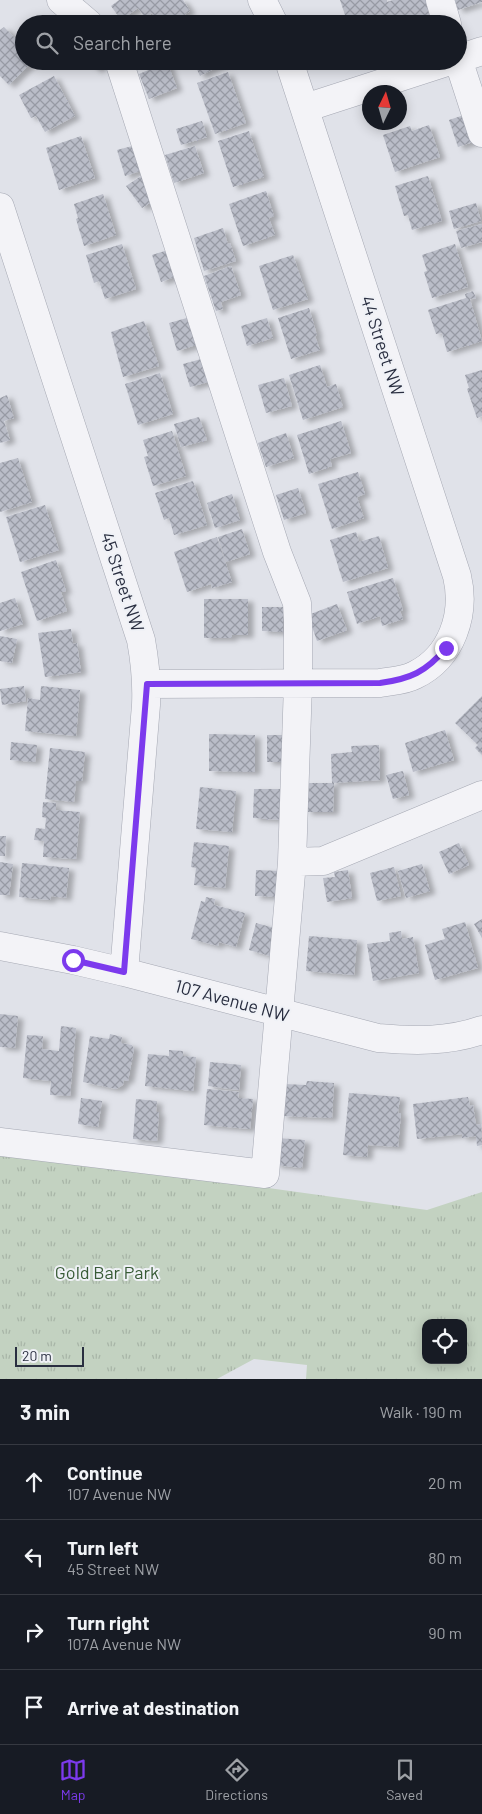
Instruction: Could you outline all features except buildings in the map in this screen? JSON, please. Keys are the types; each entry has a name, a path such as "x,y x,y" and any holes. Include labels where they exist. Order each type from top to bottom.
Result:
{"street":[{"path":"61,0 78,15"},
{"path":"262,0 270,15"},
{"path":"440,0 444,15"},
{"path":"467,56 482,51"},
{"path":"0,1142 265,1174 292,862 298,684 297,603 277,552 122,70"},
{"name":"44 Street NW","path":"292,70 460,588 459,618 454,633 437,659 414,676 380,683 298,684"},
{"path":"305,108 422,70"},
{"path":"462,70 482,133"},
{"name":"45 Street NW","path":"0,207 141,640 147,684 124,972"},
{"path":"147,684 298,684"},
{"path":"292,862 323,861 482,795"},
{"name":"107 Avenue NW","path":"0,946 124,972 378,1038 425,1041 474,1033"}],"green space":[{"name":"Gold Bar Park","path":"0,1151 427,1210 482,1192 482,1379 306,1379 307,1365 254,1359 217,1379 0,1379"}],"route":[{"path":"73,960 124,972 147,684 380,683 414,676 437,659 446,648"}]}
